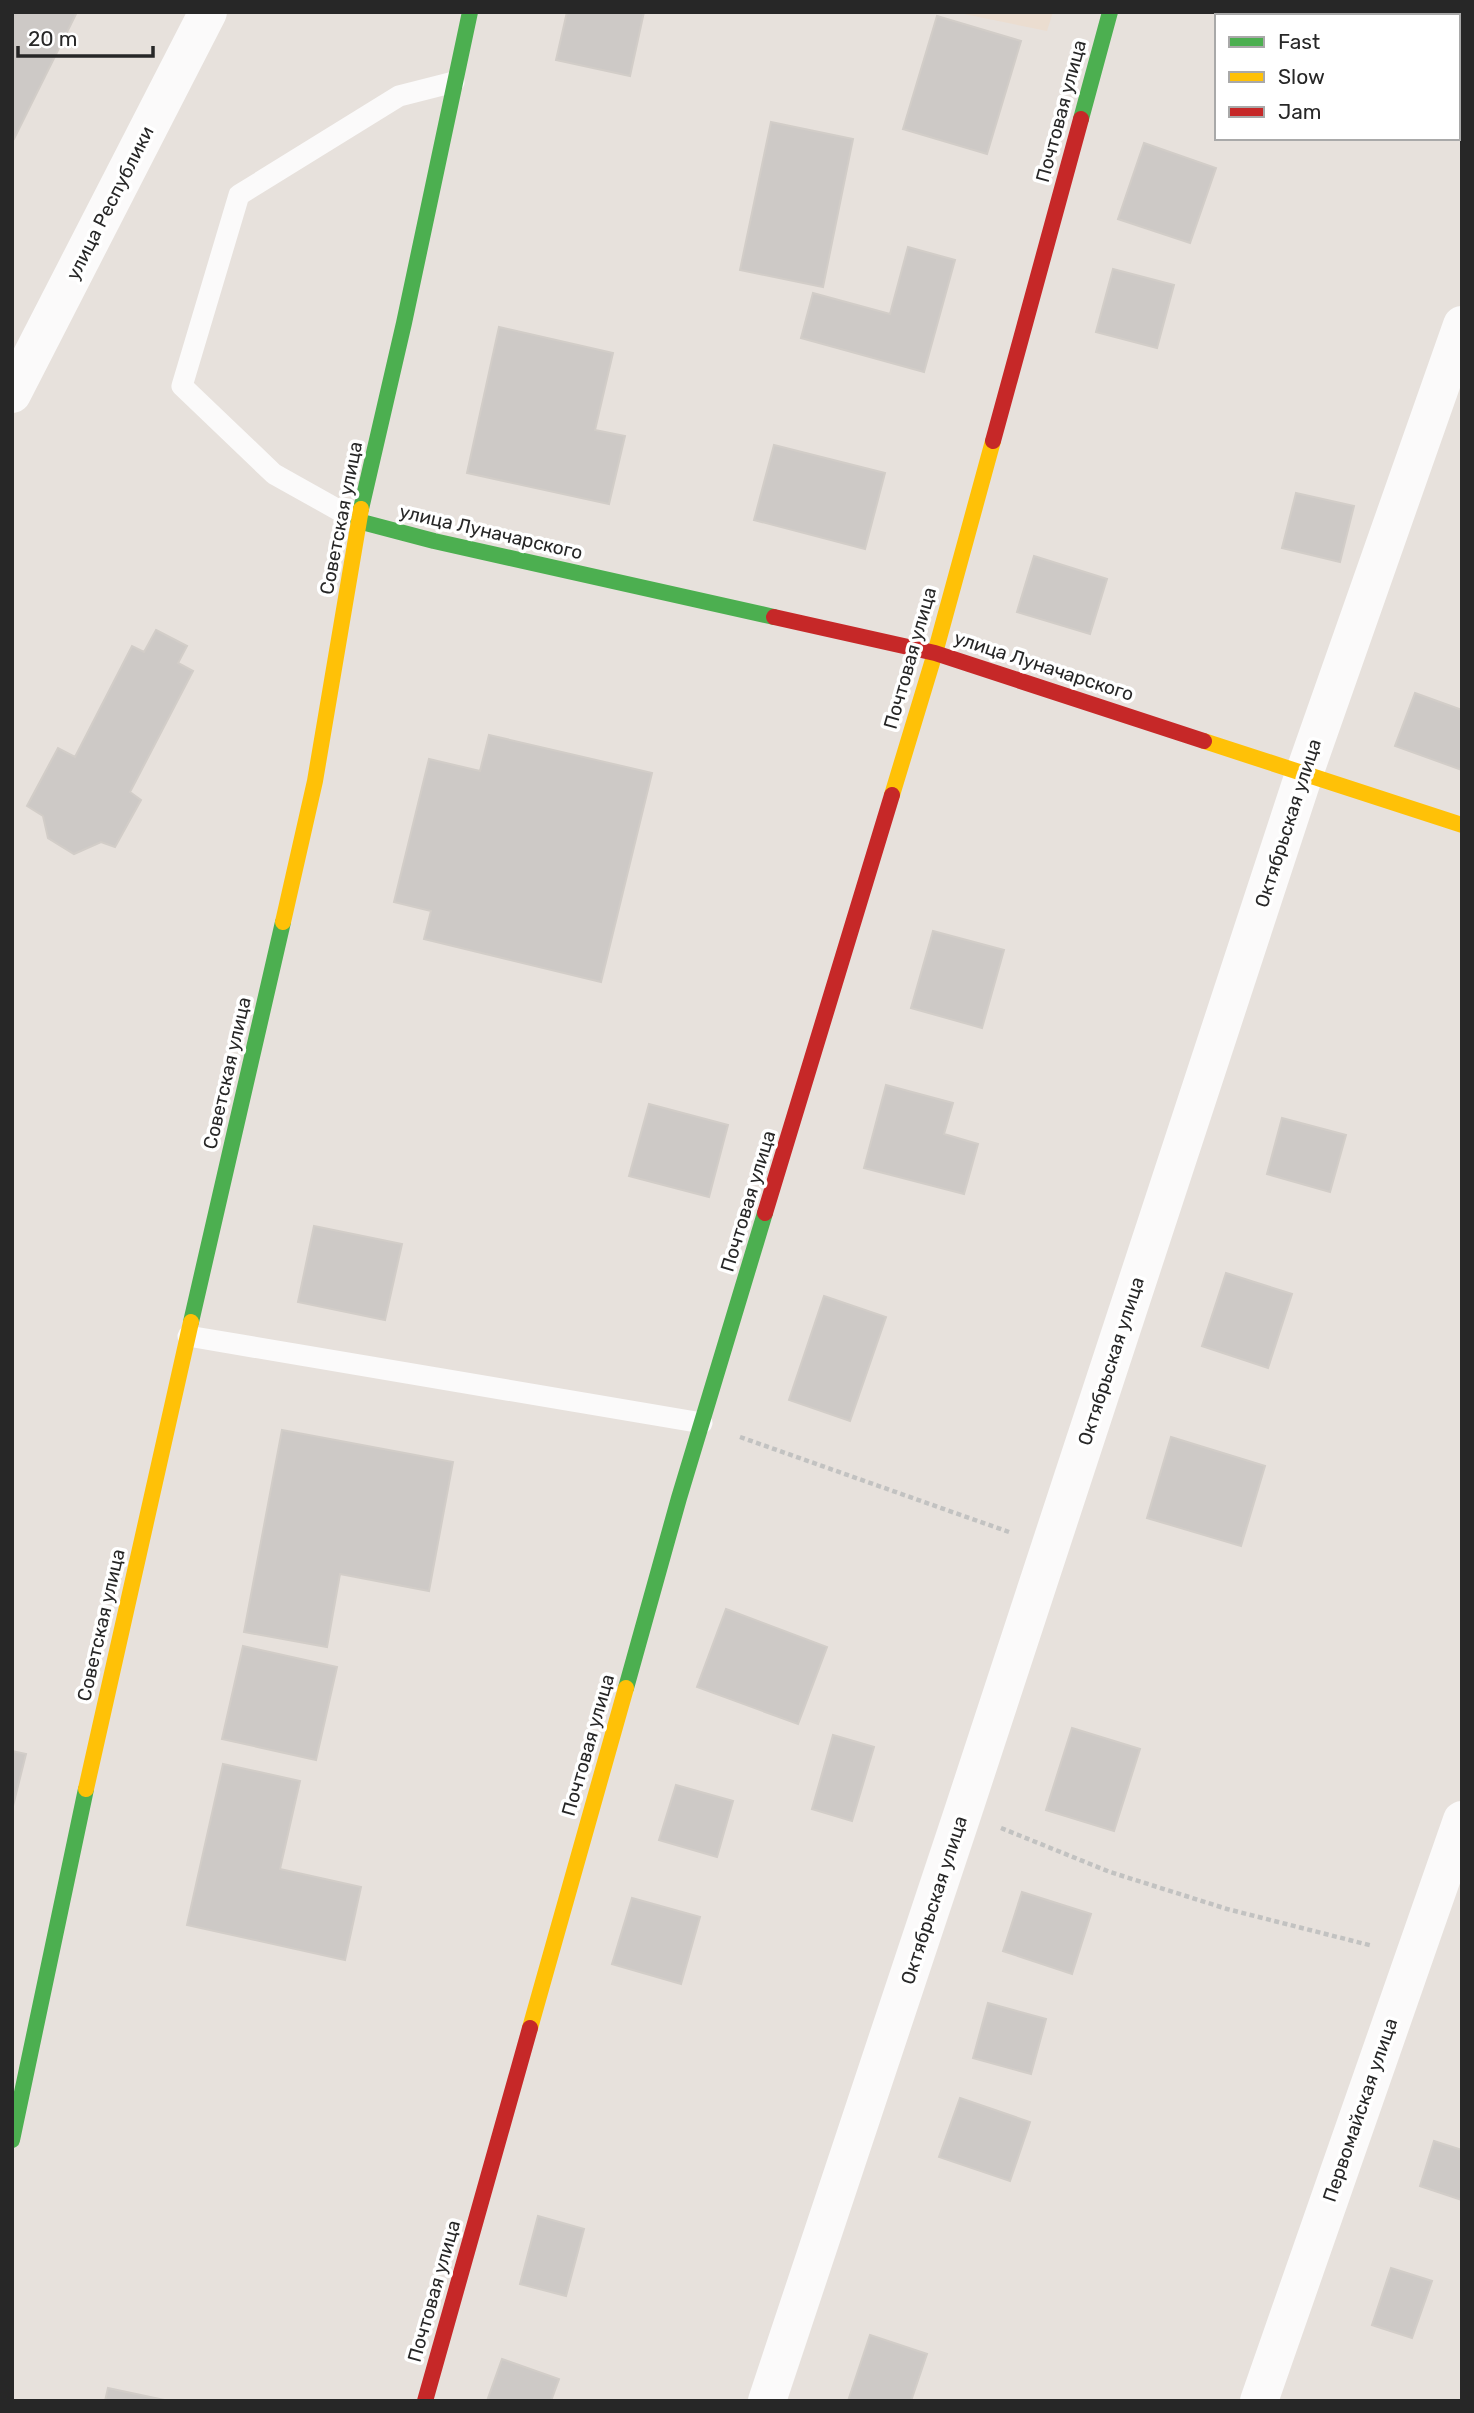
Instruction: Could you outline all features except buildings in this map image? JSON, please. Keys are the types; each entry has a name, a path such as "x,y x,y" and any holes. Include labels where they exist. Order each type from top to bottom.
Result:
{"street":[{"name":"улица Республики","path":"12,394 208,12"},
{"name":"Советская улица","path":"12,2140 110,1677 315,781 359,521 470,12"},
{"name":"Почтовая улица","path":"425,2401 702,1423 935,653 1110,12"},
{"name":"Октябрьская улица","path":"767,2401 1304,774 1462,325"},
{"name":"улица Луначарского","path":"359,521 447,544 935,653 1462,825"},
{"name":"Первомайская улица","path":"1259,2401 1462,1819"}],"lane":[{"path":"359,521 274,474 182,386 239,195 399,96 454,82"},
{"path":"188,1336 702,1423"}],"path":[{"path":"702,1423 1050,1547"},
{"path":"963,1812 1110,1872 1227,1909 1414,1956"}],"shaded area":[{"path":"954,12 1053,12 1047,31"}],"traffic: fast":[{"path":"361,509 404,323 470,12"},
{"path":"1081,119 1110,12"},
{"path":"358,521 434,541 774,617"},
{"path":"191,1322 283,922"},
{"path":"626,1688 679,1498 765,1213"},
{"path":"12,2140 86,1789"}],"traffic: slow":[{"path":"892,795 935,653 993,441"},
{"path":"283,922 315,781 361,509"},
{"path":"1204,741 1462,825"},
{"path":"86,1789 191,1322"},
{"path":"530,2028 626,1688"}],"traffic: jam":[{"path":"993,441 1081,119"},
{"path":"774,617 935,653 1204,741"},
{"path":"765,1213 892,795"},
{"path":"425,2401 530,2028"}]}
